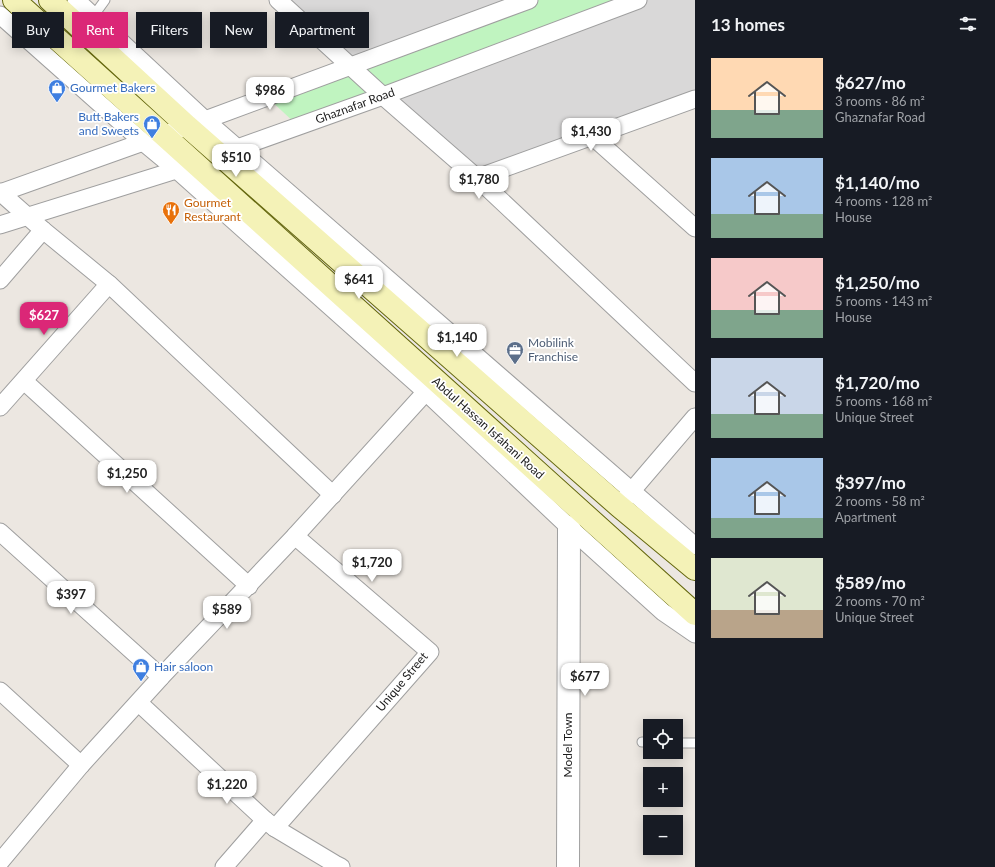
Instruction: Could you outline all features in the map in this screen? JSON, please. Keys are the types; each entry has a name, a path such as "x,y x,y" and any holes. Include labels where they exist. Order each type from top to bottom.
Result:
{"main road":[{"name":"Abdul Hassan Isfahani Road","path":"14,0 153,138 431,386 559,492 695,614"},
{"path":"50,0 72,13"},
{"path":"115,48 196,123 625,499 695,569"}],"street":[{"path":"76,0 82,12"},
{"path":"278,0 383,96 477,178 695,383"},
{"path":"333,495 109,284 43,230 0,192 196,123 529,0"},
{"name":"Ghaznafar Road","path":"0,225 186,167 383,96 638,0"},
{"path":"0,16 153,138"},
{"path":"477,178 695,99"},
{"path":"592,136 693,223"},
{"path":"0,280 43,230"},
{"path":"0,407 109,284"},
{"path":"24,381 249,586"},
{"path":"3,853 81,765 140,703 161,678 249,586 431,386 569,528 663,612 695,634"},
{"path":"695,417 625,499 695,546"},
{"name":"Model Town","path":"568,867 569,528"},
{"path":"0,532 161,678"},
{"name":"Unique Street","path":"270,824 430,652 295,536"},
{"path":"0,690 81,765"},
{"path":"140,703 270,824 341,867"},
{"path":"228,865 270,824"}],"lane":[{"path":"96,12 103,1"},
{"path":"683,743 695,743"}],"shaded area":[{"path":"278,0 529,0 351,66 331,48 369,48 369,12 291,12"},
{"path":"638,0 695,0 695,99 477,178 383,96"}],"green space":[{"path":"530,0 633,0 298,126 267,97"}],"place":[{"name":"Gourmet Bakers","path":"57,103"},
{"name":"Butt Bakers and Sweets","path":"152,139"},
{"name":"Gourmet Restaurant","path":"171,225"},
{"name":"Mobilink Franchise","path":"515,365"},
{"name":"Hair saloon","path":"141,682"}]}
